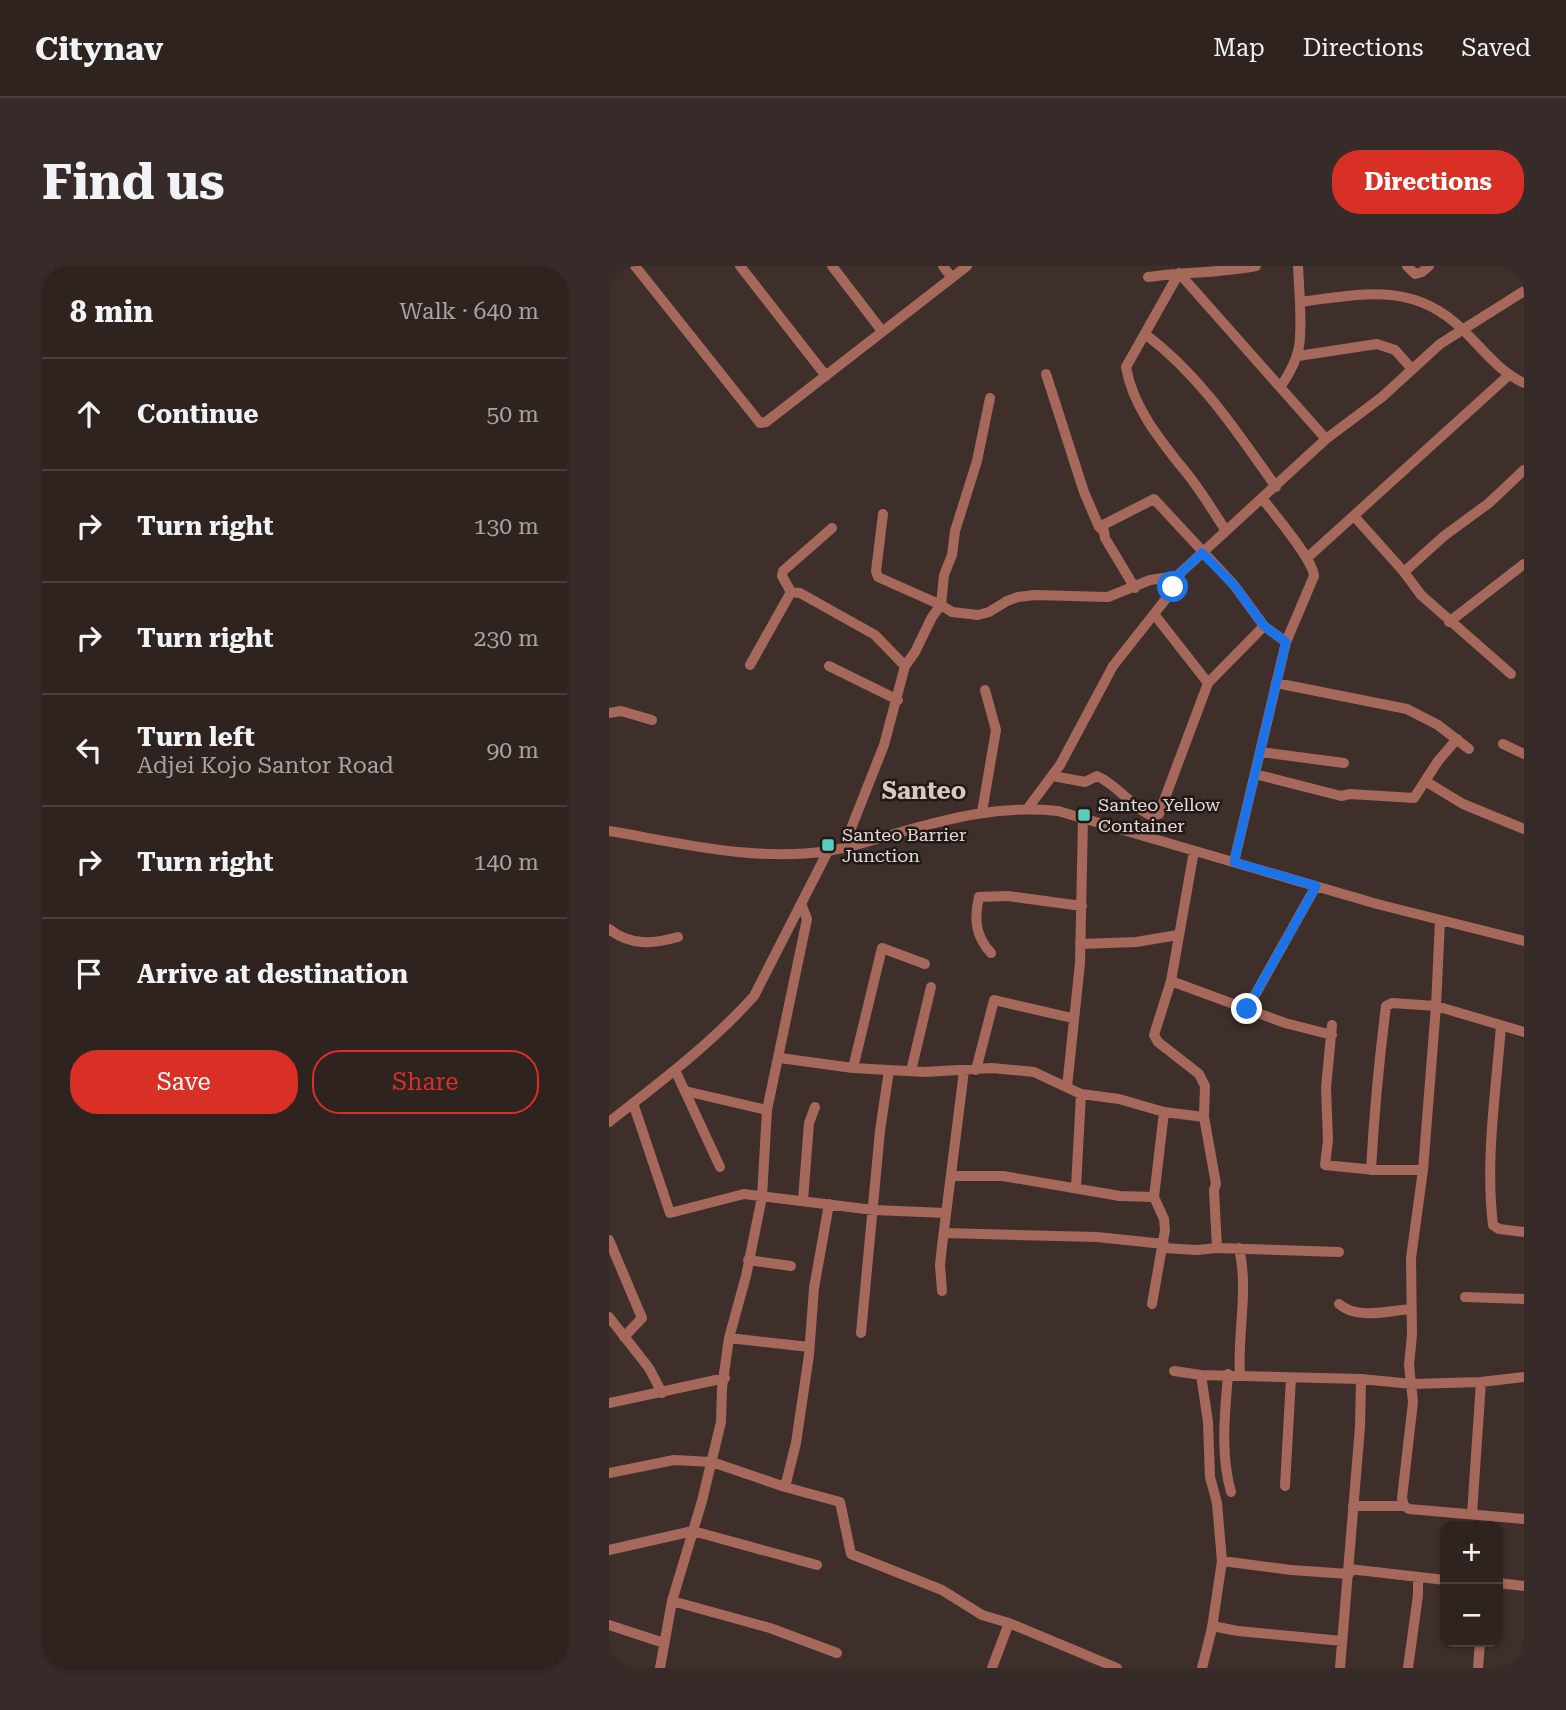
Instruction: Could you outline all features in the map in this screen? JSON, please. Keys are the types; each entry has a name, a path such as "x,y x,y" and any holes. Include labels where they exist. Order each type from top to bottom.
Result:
{"street":[{"path":"635,266 760,423 766,422 827,376 967,266"},
{"path":"740,266 827,376"},
{"path":"832,266 882,331"},
{"path":"943,266 952,278"},
{"path":"1148,277 1232,271 1256,266"},
{"path":"1281,386 1296,365 1298,356 1301,330 1298,266"},
{"path":"1407,266 1415,274 1429,266"},
{"path":"1179,273 1126,367 1129,384 1153,429 1226,531"},
{"path":"1179,273 1326,439"},
{"path":"1028,808 1053,776 1113,666 1154,614 1173,587 1177,576 1326,439 1352,421 1440,344 1524,291"},
{"path":"1300,302 1388,293 1440,310 1462,329 1489,359 1524,383"},
{"path":"1145,334 1212,398 1276,487"},
{"path":"1298,356 1377,344 1395,351 1412,369"},
{"path":"1046,374 1084,492 1099,527 1104,531 1105,538 1135,588"},
{"path":"1307,558 1509,375"},
{"path":"850,846 850,831 884,745 905,666 941,604 944,575 952,555 955,531 977,461 989,398"},
{"path":"1404,572 1444,536 1489,503 1524,470"},
{"path":"1234,862 1286,642 1314,576 1314,569 1307,558 1262,498"},
{"path":"1099,527 1154,499 1234,585 1264,626 1286,642"},
{"path":"883,514 876,570 878,576 941,604 952,612 978,615 1018,597 1108,597 1150,580 1177,576"},
{"path":"1354,516 1421,595 1511,674"},
{"path":"791,592 782,576 783,571 832,528"},
{"path":"1449,622 1524,564"},
{"path":"791,592 800,593 875,635 905,666"},
{"path":"750,665 791,592"},
{"path":"1154,614 1208,683"},
{"path":"1053,776 1085,782 1097,776 1107,780 1144,813 1152,816 1159,814 1208,683 1264,626"},
{"path":"829,666 898,700"},
{"path":"1276,683 1407,709 1438,725 1469,748"},
{"path":"982,811 996,730 985,690"},
{"path":"609,713 621,711 652,720"},
{"path":"1255,774 1341,796 1350,794 1414,798 1457,739"},
{"path":"1503,744 1524,754"},
{"path":"1260,752 1344,763"},
{"path":"1425,781 1463,804 1524,829"},
{"path":"609,831 782,856 828,851 982,811 1028,808 1058,811 1440,920 1522,938"},
{"path":"1067,1087 1080,944 1083,818"},
{"path":"609,1122 675,1070 737,1015 754,996 828,851"},
{"path":"1194,851 1171,981 1154,1035 1158,1042 1199,1074 1205,1086 1203,1117 1216,1184 1214,1191 1217,1248"},
{"path":"1247,1009 1316,886"},
{"path":"991,953 979,935 975,921 979,897 1008,896 1082,906"},
{"path":"660,1668 673,1601 721,1422 722,1388 729,1338 762,1197 767,1110 807,919 801,906"},
{"path":"1404,1506 1402,1498 1413,1402 1409,1365 1412,1335 1412,1245 1423,1170 1440,920"},
{"path":"609,929 638,943 657,943 678,937"},
{"path":"1080,944 1136,942 1178,935"},
{"path":"853,1068 882,948 925,964"},
{"path":"1171,981 1285,1023 1332,1030 1326,1088 1328,1140 1325,1165 1371,1170 1423,1170"},
{"path":"911,1071 931,987"},
{"path":"976,1070 994,1000 1072,1018"},
{"path":"1371,1170 1375,1098 1380,1078 1386,1006 1392,1003 1436,1006 1524,1032"},
{"path":"1501,1026 1491,1164 1493,1226 1524,1232"},
{"path":"780,1058 889,1070 964,1071 992,1068 1034,1072 1081,1094 1119,1099 1164,1112 1203,1117"},
{"path":"675,1070 720,1167"},
{"path":"861,1333 880,1131 889,1070"},
{"path":"942,1291 940,1265 964,1071"},
{"path":"685,1091 767,1110"},
{"path":"1076,1188 1081,1094"},
{"path":"633,1103 670,1213 744,1194 874,1210 946,1213"},
{"path":"803,1200 809,1123 815,1107"},
{"path":"1152,1304 1163,1246 1164,1219 1154,1197 1164,1112"},
{"path":"952,1176 1003,1176 1120,1195 1154,1197"},
{"path":"785,1488 796,1443 810,1348 814,1288 829,1204"},
{"path":"944,1233 1097,1237 1197,1250 1239,1248 1339,1252"},
{"path":"609,1240 642,1318 624,1337"},
{"path":"1239,1248 1244,1281 1238,1356 1240,1376"},
{"path":"748,1260 791,1266"},
{"path":"1465,1297 1524,1299"},
{"path":"1339,1304 1346,1311 1357,1313 1410,1309"},
{"path":"609,1317 649,1368 662,1393"},
{"path":"729,1338 810,1348"},
{"path":"1174,1371 1201,1376 1228,1374 1361,1379 1412,1384 1481,1382 1524,1377"},
{"path":"1228,1374 1223,1437 1226,1473 1231,1492"},
{"path":"1201,1376 1208,1422 1210,1477 1217,1503 1221,1561 1212,1626 1202,1668"},
{"path":"609,1404 725,1378"},
{"path":"1285,1486 1291,1378"},
{"path":"1340,1668 1361,1379"},
{"path":"1472,1514 1481,1382"},
{"path":"609,1473 674,1460 712,1462 785,1488 840,1502 851,1554 942,1590 982,1615 1009,1623 1117,1668"},
{"path":"1353,1506 1404,1506 1409,1509 1524,1519"},
{"path":"609,1550 693,1531 817,1565"},
{"path":"1221,1561 1291,1570 1349,1571 1440,1580"},
{"path":"1408,1668 1418,1578"},
{"path":"1503,1584 1524,1586"},
{"path":"673,1601 771,1628 837,1653"},
{"path":"992,1668 1009,1623"},
{"path":"609,1625 664,1643"},
{"path":"1212,1626 1342,1641"},
{"path":"1478,1668 1480,1647"}],"place":[{"name":"Santeo Yellow Container","path":"1084,815"},
{"name":"Santeo Barrier Junction","path":"828,845"}],"district":[{"name":"Santeo","path":"924,791"}],"route":[{"path":"1173,587 1177,576 1202,553 1234,585 1264,626 1286,642 1234,862 1316,886 1247,1009"}]}
